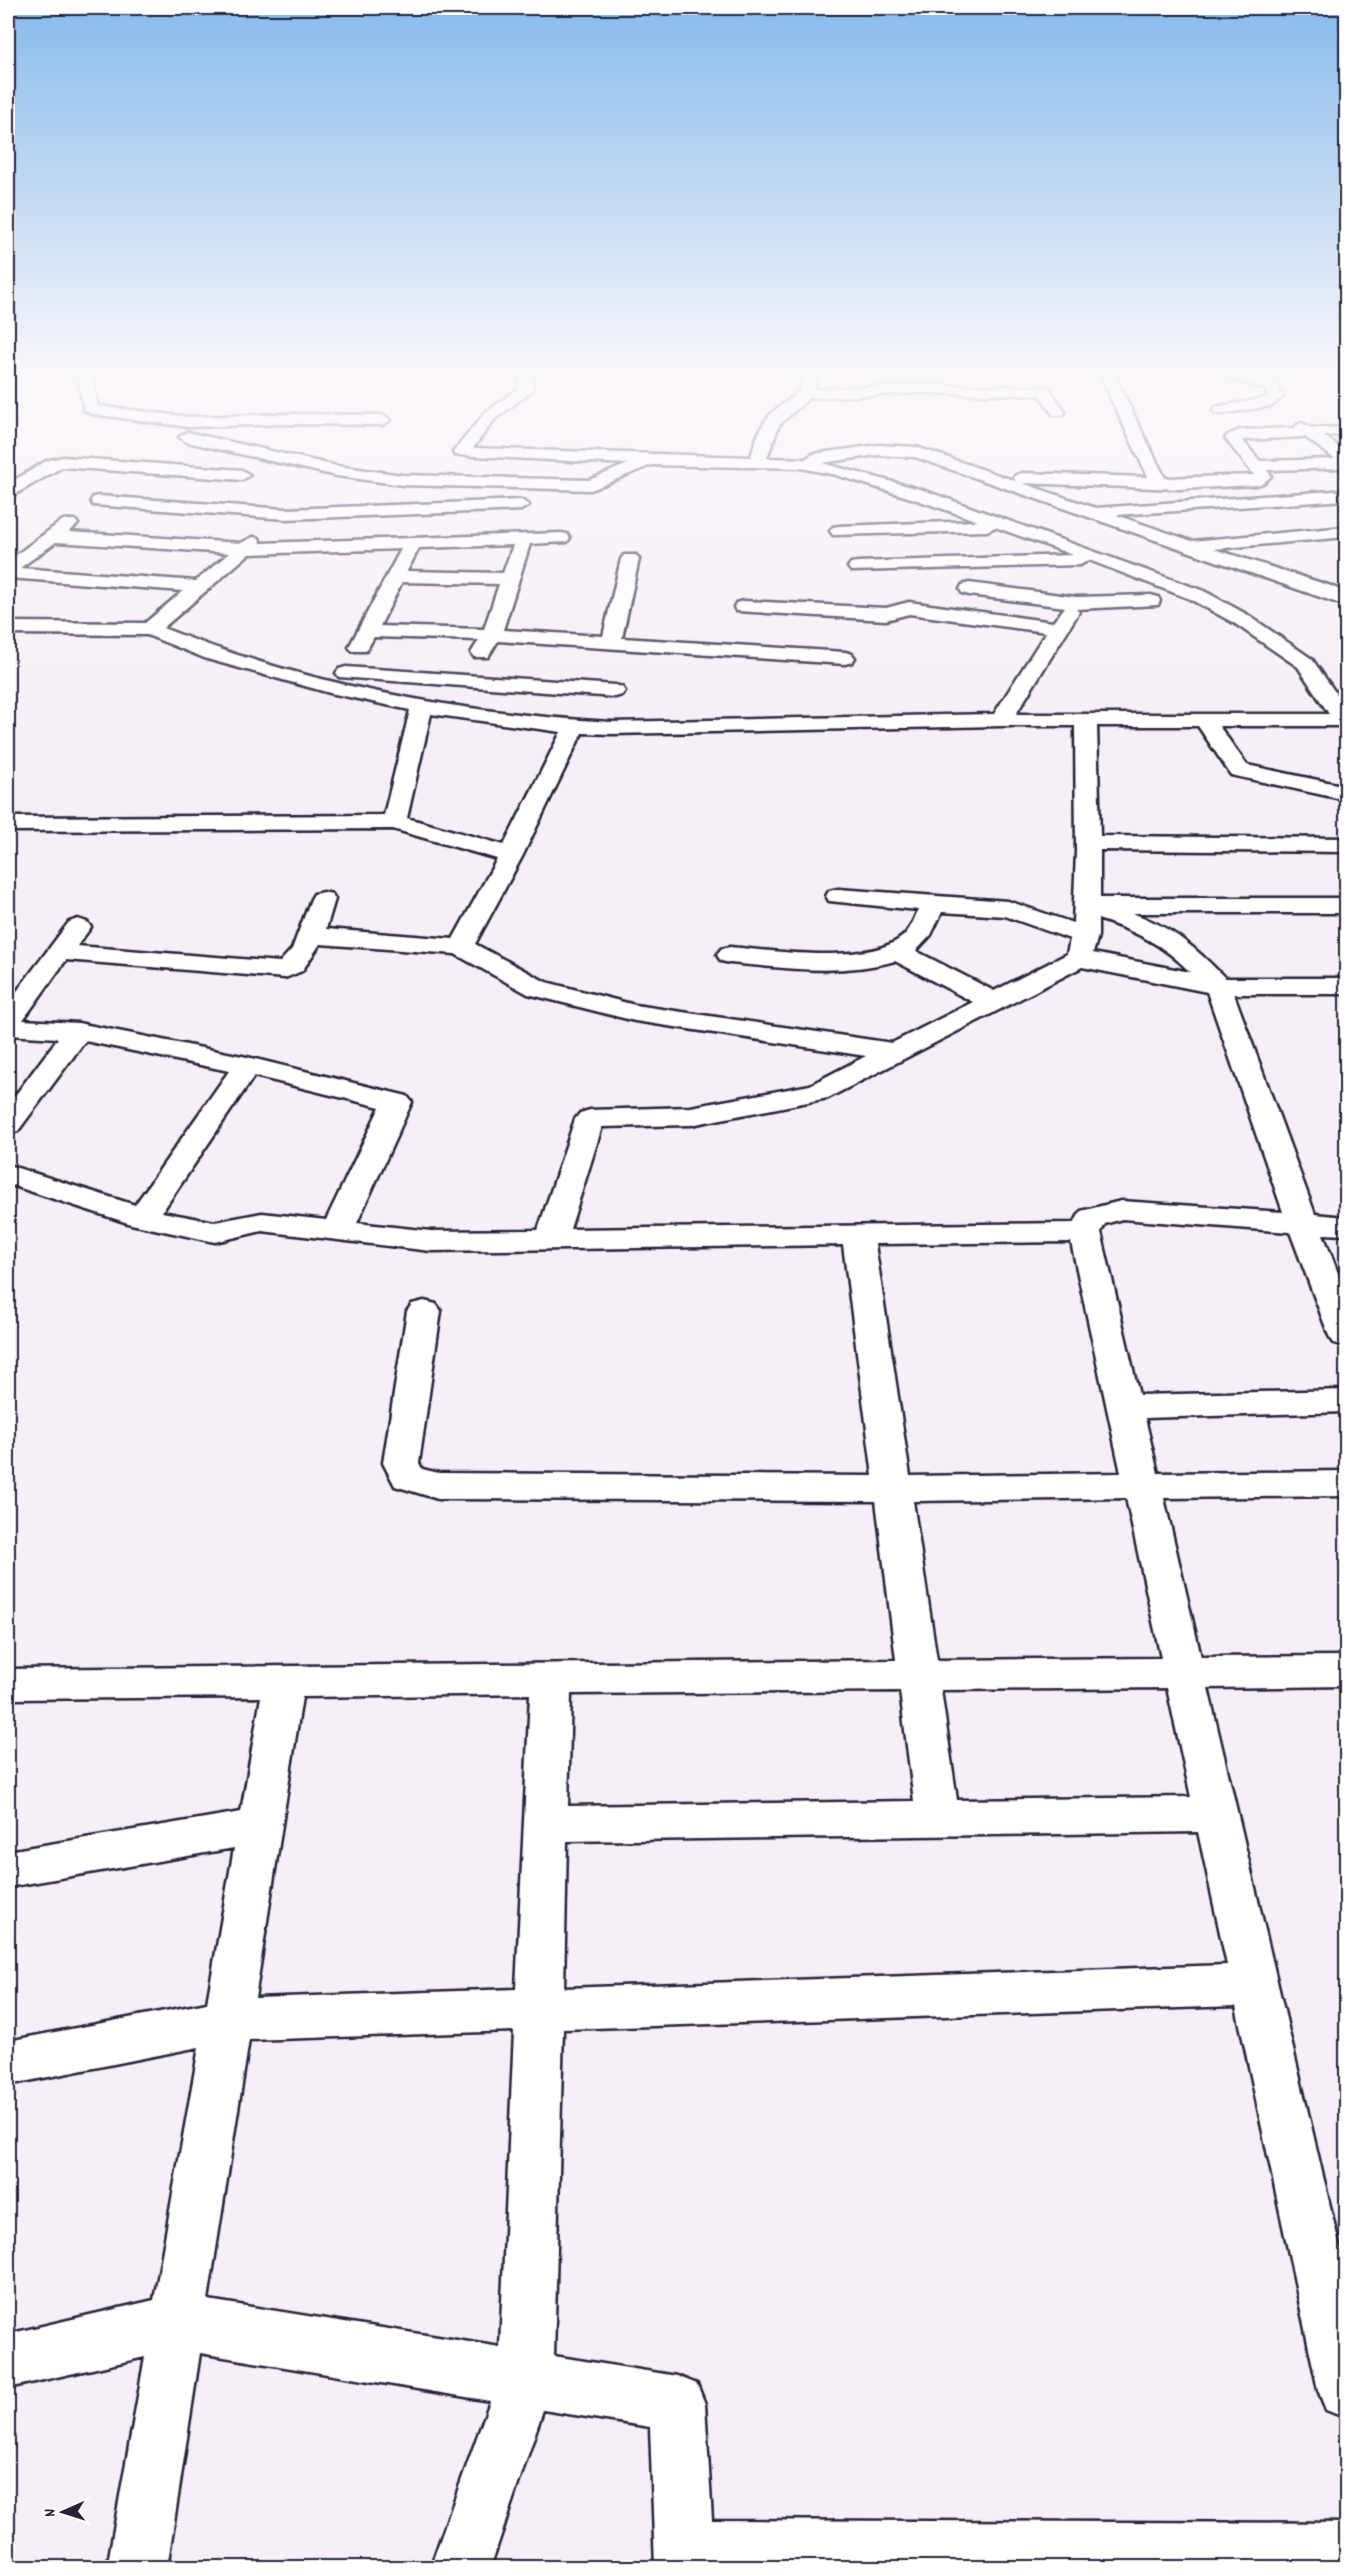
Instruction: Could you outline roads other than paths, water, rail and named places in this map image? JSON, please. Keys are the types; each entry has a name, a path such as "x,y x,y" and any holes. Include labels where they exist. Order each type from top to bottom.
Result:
{"street":[{"path":"8,571 111,493"},
{"path":"150,628 311,493"},
{"path":"1034,493 1324,590 1347,600"},
{"path":"917,494 1197,595 1241,619 1305,663 1346,720"},
{"path":"160,544 218,495"},
{"path":"1088,512 1347,495"},
{"path":"90,508 202,508 286,514 520,505"},
{"path":"469,507 472,542"},
{"path":"839,531 1002,525"},
{"path":"1187,546 1347,532"},
{"path":"52,536 244,549 561,538"},
{"path":"464,681 492,635 508,579 523,540"},
{"path":"341,681 412,544"},
{"path":"611,642 630,560"},
{"path":"857,567 1101,560"},
{"path":"8,571 200,586"},
{"path":"395,576 508,579"},
{"path":"736,659 746,584"},
{"path":"969,589 1076,603 1151,601"},
{"path":"1001,720 1076,603"},
{"path":"743,607 879,614 909,608 1058,628"},
{"path":"8,628 150,628 214,655 341,681 422,706 455,713 575,726 732,727 1001,720 1346,720"},
{"path":"367,632 492,635 611,642 736,659 845,658"},
{"path":"341,681 464,681 615,691"},
{"path":"394,822 422,706"},
{"path":"1082,947 1087,906 1089,843 1086,720"},
{"path":"1204,720 1239,770 1347,793"},
{"path":"461,947 511,855 575,726"},
{"path":"8,824 394,822 511,855"},
{"path":"1089,843 1347,845"},
{"path":"838,896 1008,909 1082,947 1218,986 1347,986"},
{"path":"58,952 285,970 292,967 312,936 323,899"},
{"path":"730,955 803,961 856,961 898,952 913,943 934,903"},
{"path":"1087,906 1343,911"},
{"path":"1087,906 1147,927 1185,952 1218,986 1302,1221 1347,1336"},
{"path":"8,1021 78,927"},
{"path":"312,936 461,947 537,988 635,1013 894,1052"},
{"path":"551,1239 590,1119 691,1116 819,1092 995,1002 1082,947"},
{"path":"898,952 995,1002"},
{"path":"8,1028 78,1031 248,1066 397,1102 338,1231"},
{"path":"8,1125 78,1031"},
{"path":"142,1218 248,1066"},
{"path":"8,1174 142,1218 214,1232 262,1222 431,1241 1085,1232"},
{"path":"1347,1226 1302,1221 1121,1210 1092,1218 1085,1232 1347,2390"},
{"path":"858,1235 938,1818"},
{"path":"423,1311 401,1463 408,1477 438,1486 892,1489 1347,1483"},
{"path":"1125,1407 1347,1401"},
{"path":"8,1684 1347,1671"},
{"path":"460,2568 526,2378 551,1679"},
{"path":"138,2568 284,1682"},
{"path":"545,1824 1217,1814"},
{"path":"8,1869 260,1826"},
{"path":"8,2063 228,2020 1255,1985"},
{"path":"8,2361 178,2322 677,2404 684,2558 1347,2553"}]}
